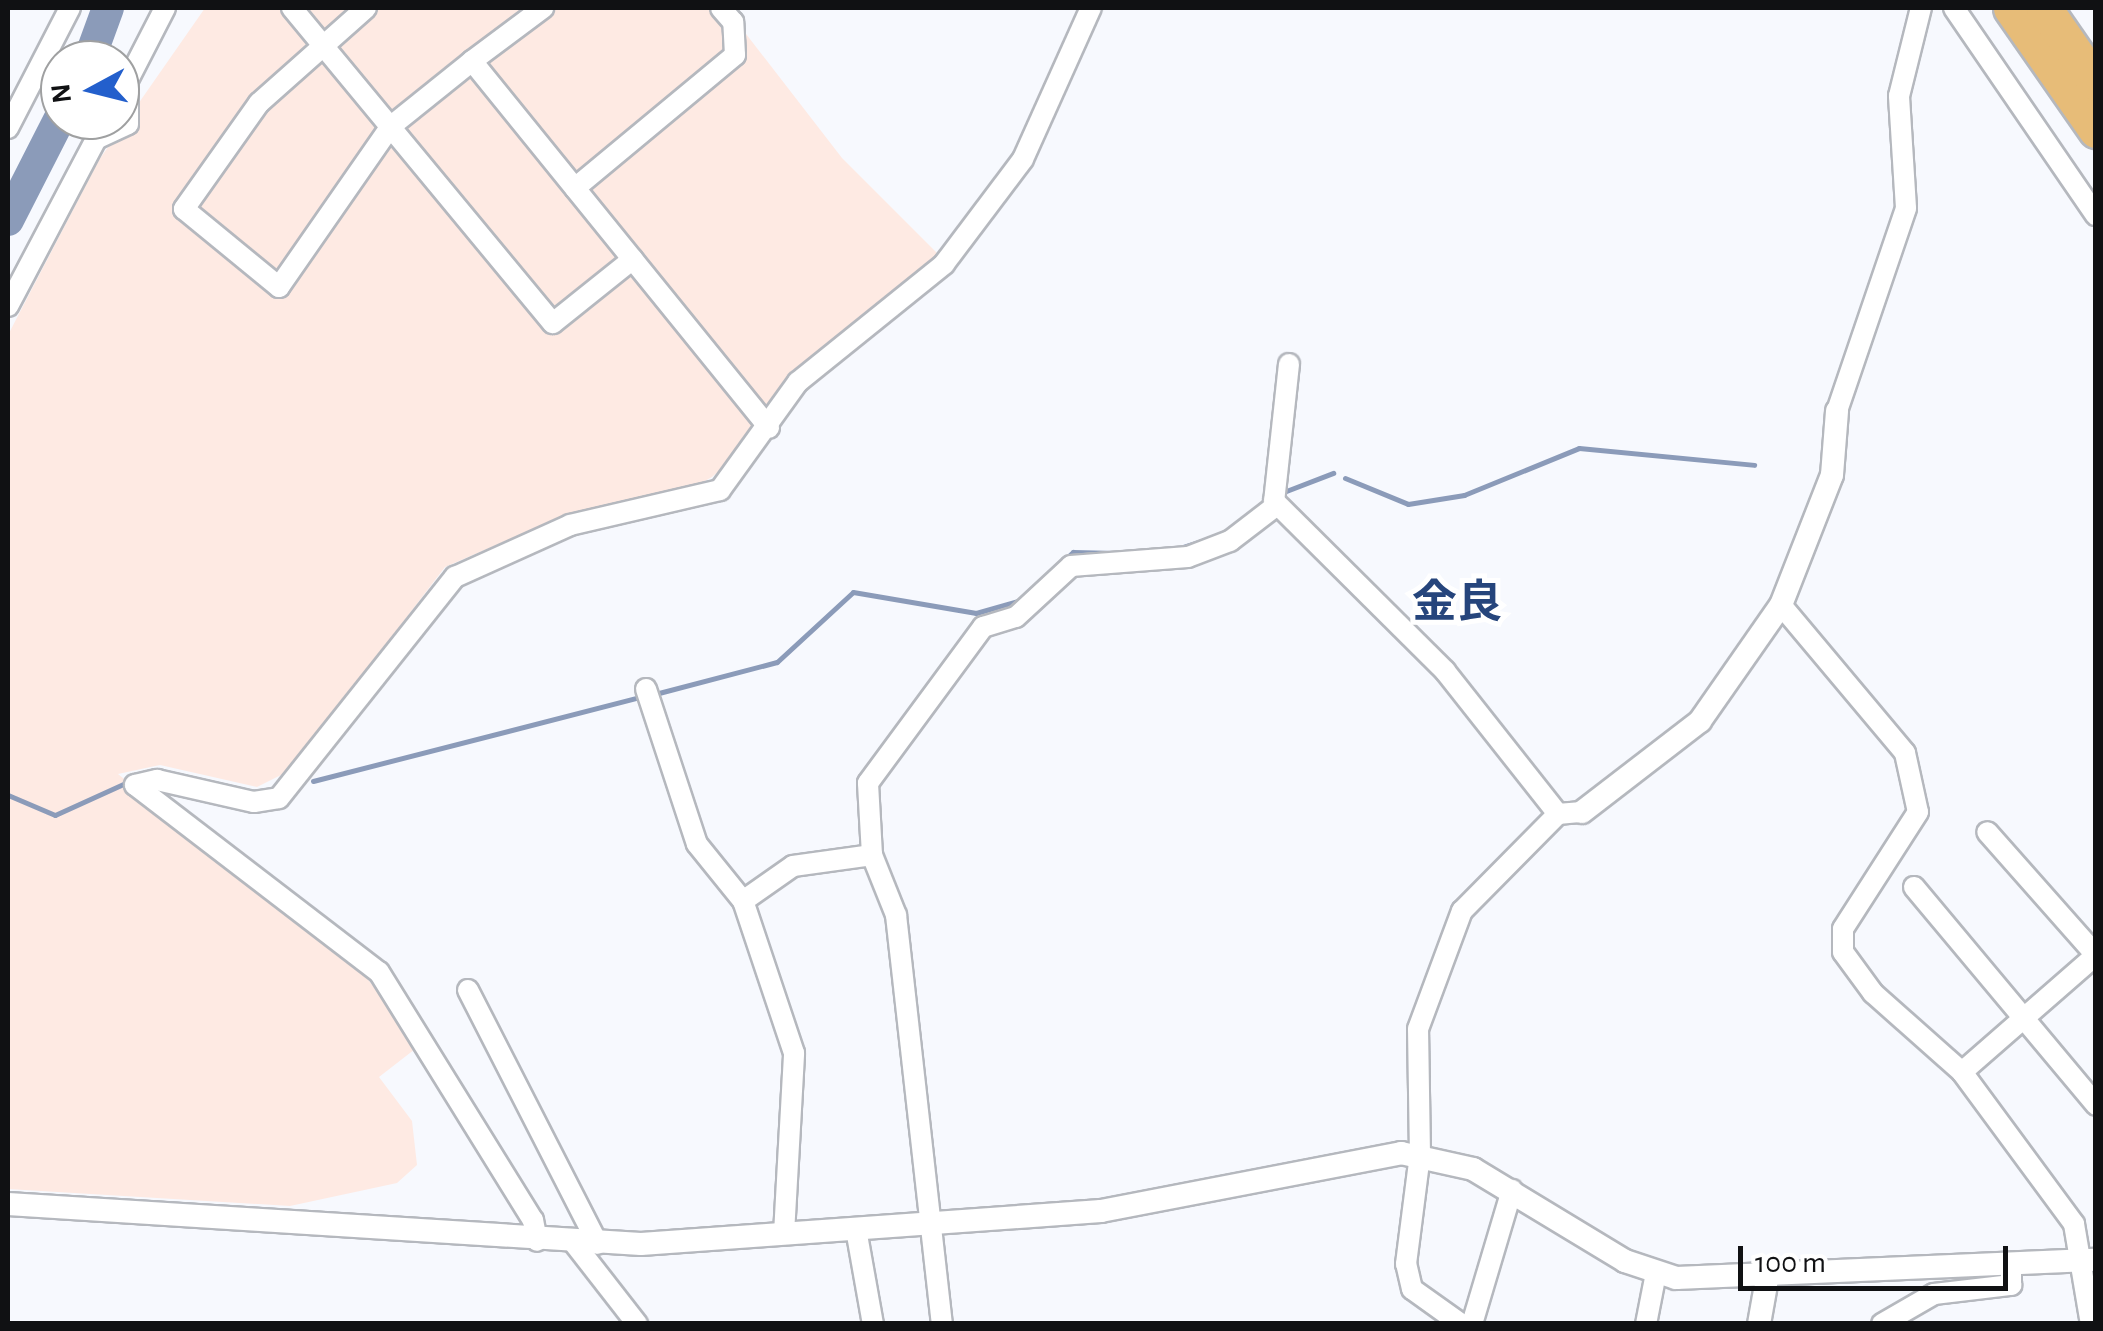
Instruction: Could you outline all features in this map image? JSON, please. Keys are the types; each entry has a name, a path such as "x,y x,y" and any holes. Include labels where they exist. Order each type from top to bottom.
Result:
{"highway":[{"path":"2011,8 2096,130"},
{"path":"2044,8 2096,82"}],"street":[{"path":"8,128 70,8"},
{"path":"8,306 96,140 128,124 128,80 165,8"},
{"path":"292,8 554,323 633,260"},
{"path":"366,8 259,104 184,208 280,287 390,127 544,8"},
{"path":"575,188 735,55 733,22 722,8"},
{"path":"536,1240 533,1220 379,972 135,786 157,780 254,802 279,798 455,577 570,526 692,503 745,465 798,382 944,264 1022,159 1092,8"},
{"path":"1461,1324 1412,1289 1406,1264 1420,1155 1418,1029 1460,918 1570,813 1700,720 1781,604 1832,475 1837,411 1906,208 1899,96 1922,8"},
{"path":"1954,8 2096,215"},
{"path":"472,61 770,428"},
{"path":"942,1324 896,916 872,854 868,783 983,627 1016,617 1071,566 1188,557 1230,541 1274,500 1289,364"},
{"path":"1274,500 1445,671 1570,813"},
{"path":"1781,604 1906,753 1918,812 1843,929 1843,952 1874,993 1962,1072 2074,1224 2088,1260 2090,1324"},
{"path":"649,698 697,844 742,901 794,1052 784,1234"},
{"path":"1962,1072 2096,954 1987,832"},
{"path":"742,901 793,866 872,854"},
{"path":"1914,887 2096,1105"},
{"path":"468,990 586,1243 638,1324"},
{"path":"8,1204 586,1243 1101,1212 1379,1154 1420,1155 1512,1190 1656,1274 1767,1279 2088,1260"},
{"path":"1472,1324 1512,1190"},
{"path":"856,1229 873,1324"},
{"path":"1882,1324 1908,1317 1934,1294 2011,1285 2011,1264"},
{"path":"1646,1324 1656,1274"},
{"path":"1758,1324 1767,1279"}],"shaded area":[{"path":"205,8 726,8 842,158 940,256 792,371 749,444 712,477 687,491 573,512 445,567 289,771 257,787 160,765 118,774 360,969 419,1046 379,1077 412,1121 417,1165 397,1183 290,1206 8,1189 8,335 99,160 113,140 140,140 140,101"}],"waterway":[{"path":"96,40 108,8"},
{"path":"8,220 49,140"},
{"path":"1345,478 1408,504 1464,495 1579,448 1754,465"},
{"path":"1281,493 1333,473"},
{"path":"1248,515 1266,500"},
{"path":"1177,549 1204,540"},
{"path":"1062,562 1073,552 1117,553"},
{"path":"655,694 777,662 853,592 976,613 1021,600"},
{"path":"313,781 645,696"},
{"path":"8,795 55,815 150,772"}],"district":[{"name":"金良","path":"1457,604"}]}
